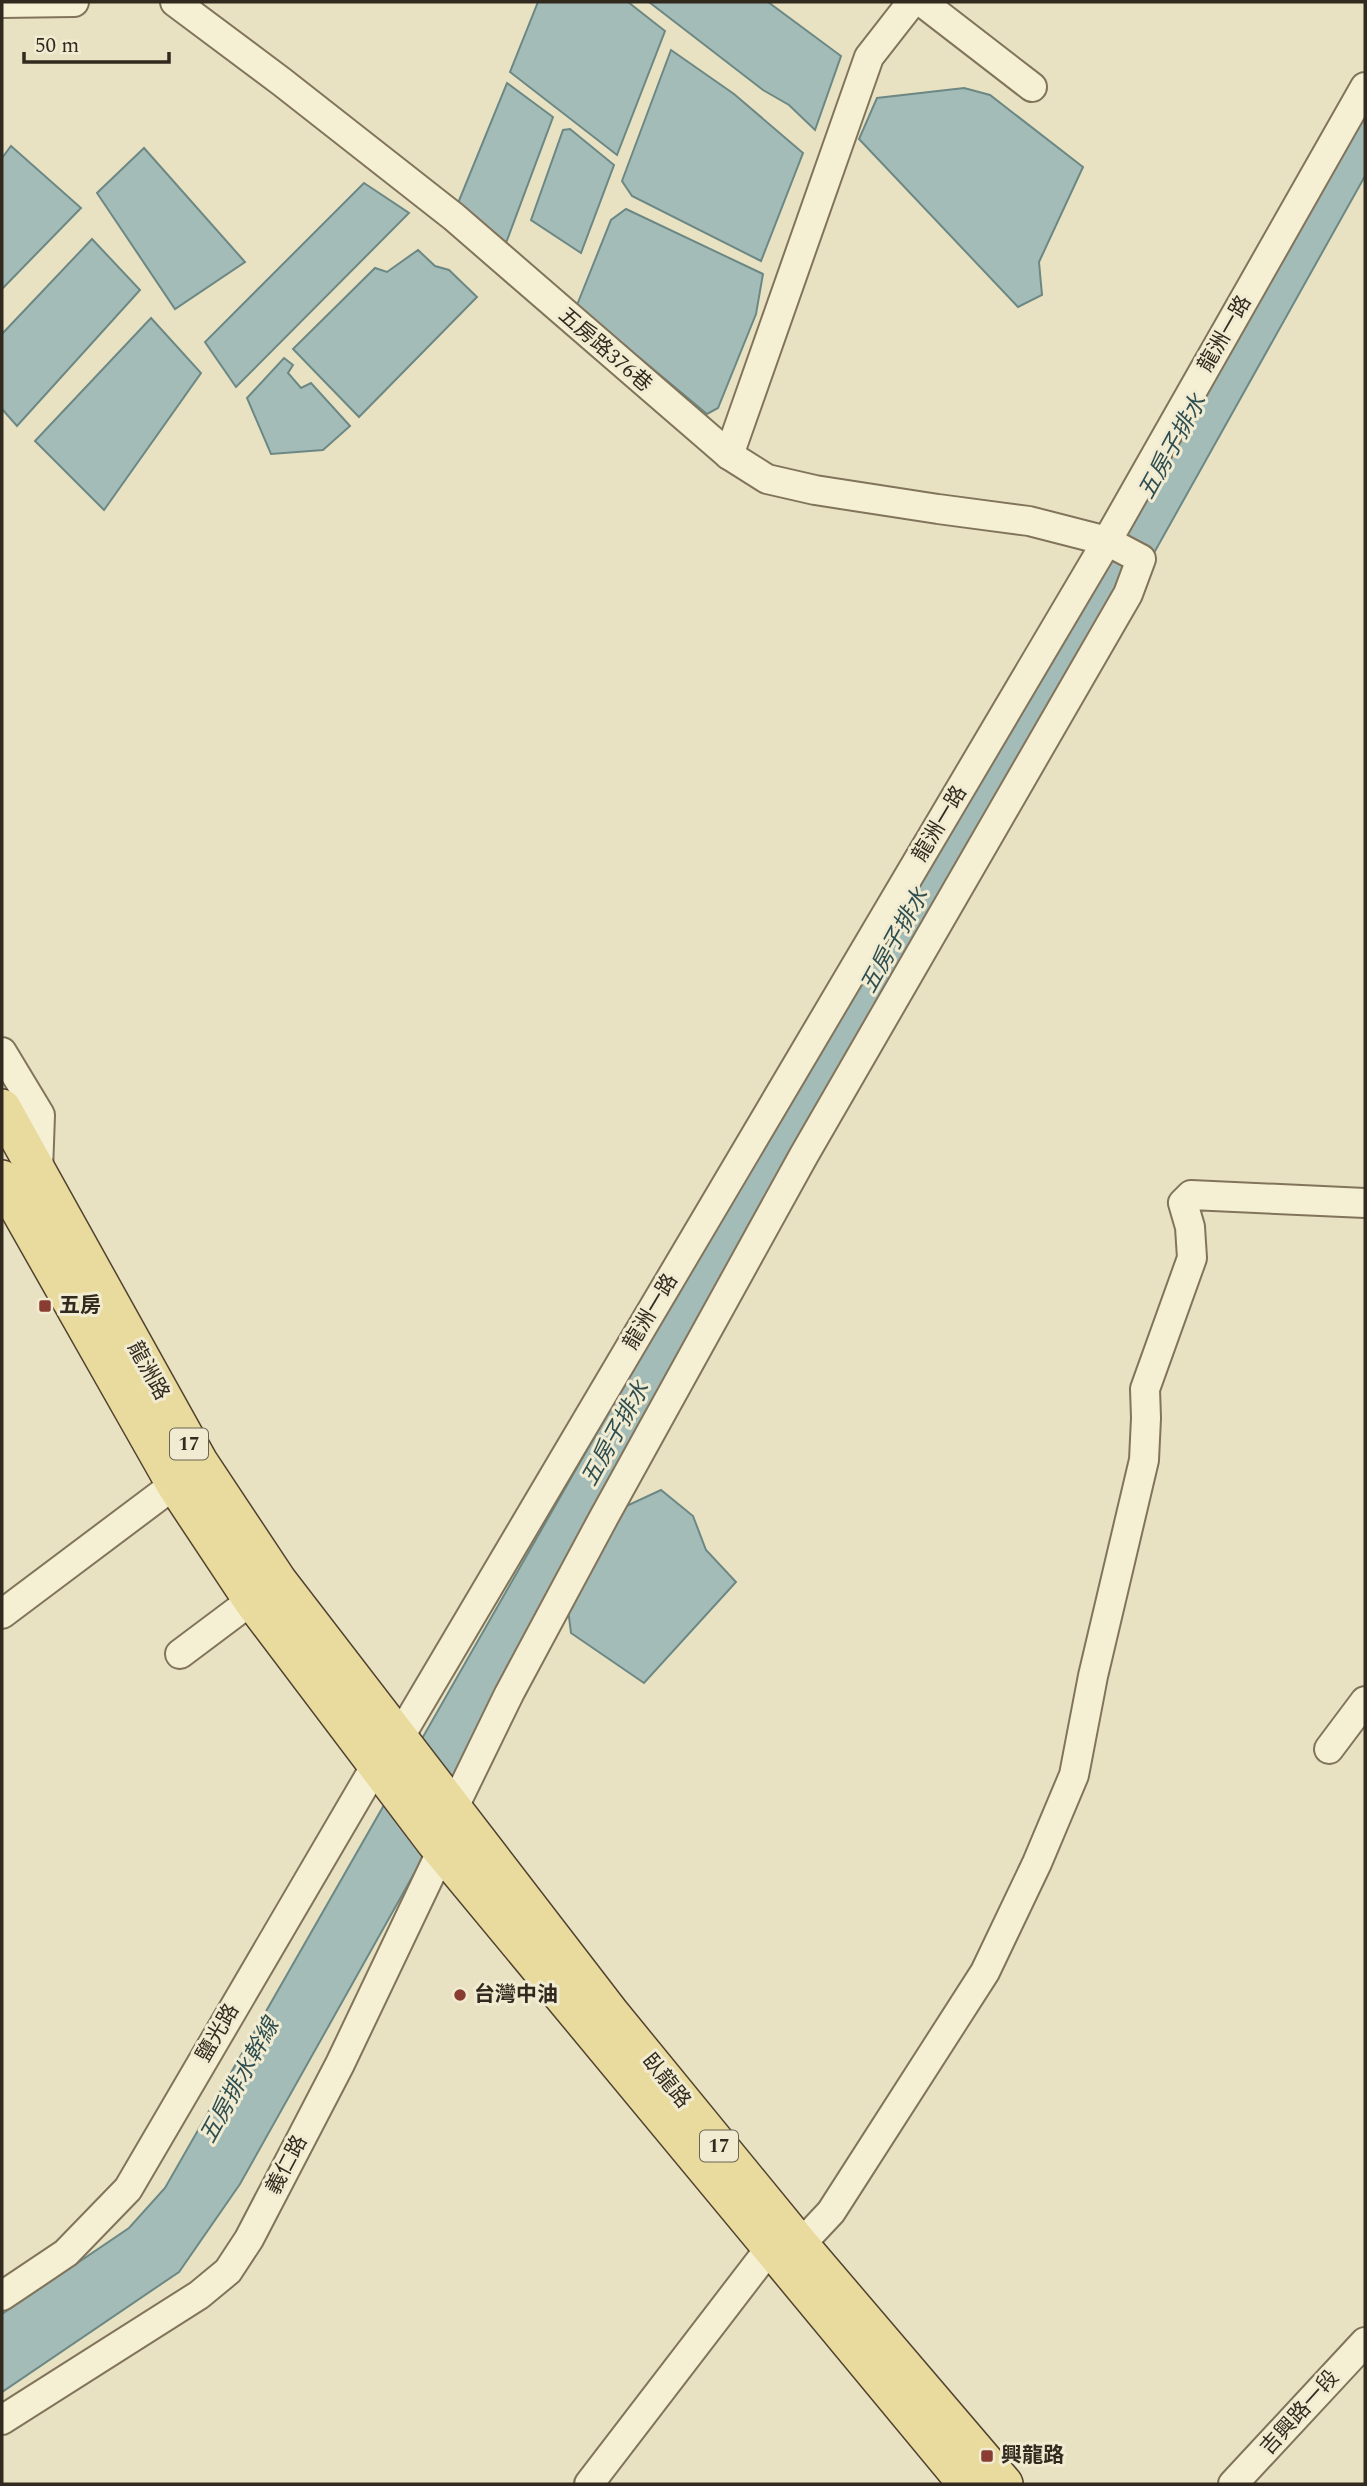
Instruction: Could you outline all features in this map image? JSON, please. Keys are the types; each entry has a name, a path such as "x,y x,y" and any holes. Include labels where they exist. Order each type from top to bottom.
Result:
{"main road":[{"name":"龍洲路","path":"2,1108 12,1181 175,1484 252,1600 384,1776"},
{"name":"龍洲路","path":"12,1181 278,1581 406,1747"},
{"name":"17","path":"406,1747 449,1805"},
{"name":"17","path":"384,1776 438,1846"},
{"name":"臥龍路","path":"449,1805 967,2484"},
{"name":"臥龍路","path":"438,1846 785,2247 1004,2484"}],"street":[{"path":"2,3 74,2"},
{"name":"五房路376巷","path":"175,2 454,217 729,455 767,479 938,509 1029,521 1123,549"},
{"path":"729,455 869,57 912,2"},
{"path":"922,2 1032,87"},
{"name":"龍洲一路","path":"406,1747 1123,549 1365,87"},
{"name":"義仁路","path":"2,2420 200,2295 228,2271 249,2239 340,2064 438,1846 449,1805 797,1167 1128,594 1123,549"},
{"path":"2,1052 40,1115 12,1181"},
{"path":"589,2484 785,2247 831,2212 985,1972 1037,1863 1074,1774 1093,1676 1144,1460 1145,1389 1192,1258 1190,1227 1184,1203 1191,1195 1365,1203"},
{"path":"2,1614 175,1484"},
{"path":"180,1654 252,1600"},
{"path":"1329,1749 1365,1701"},
{"name":"鹽光路","path":"2,2296 66,2253 128,2189 384,1776 406,1747"},
{"name":"吉興路一段","path":"1233,2484 1365,2342"}],"water":[{"path":"538,2 628,2 665,31 617,155 510,72"},
{"path":"649,2 768,2 841,56 815,130 789,105 763,90"},
{"path":"671,50 734,94 803,153 761,261 632,196 622,181"},
{"path":"507,83 553,117 503,251 456,208"},
{"path":"1365,85 1365,176 612,1521 622,1508 661,1490 693,1516 706,1550 736,1582 644,1683 571,1633 567,1601 240,2184 179,2272 2,2392 2,2314 129,2228 165,2188 1359,100"},
{"path":"964,88 990,95 1083,167 1039,262 1042,295 1018,307 859,139 877,98"},
{"path":"570,129 614,165 581,253 531,220 563,130"},
{"path":"11,146 81,208 2,289 2,158"},
{"path":"144,148 245,262 175,309 97,193"},
{"path":"364,183 409,213 236,387 205,342"},
{"path":"626,209 763,274 756,314 718,408 707,414 611,334 575,310 611,220"},
{"path":"92,239 140,290 17,426 2,409 2,334"},
{"path":"418,250 435,266 449,270 477,297 359,417 293,349 375,268 387,272"},
{"path":"151,318 201,373 104,510 35,441"},
{"path":"284,358 293,365 288,373 301,388 311,383 350,426 323,450 271,454 247,398"}],"place":[{"name":"五房","path":"45,1306"},
{"name":"台灣中油","path":"460,1995"},
{"name":"興龍路","path":"987,2456"}],"water label":[{"name":"五房子排水","path":"1173,447"},
{"name":"五房子排水","path":"895,941"},
{"name":"五房子排水","path":"616,1434"},
{"name":"五房排水幹線","path":"240,2081"}]}
